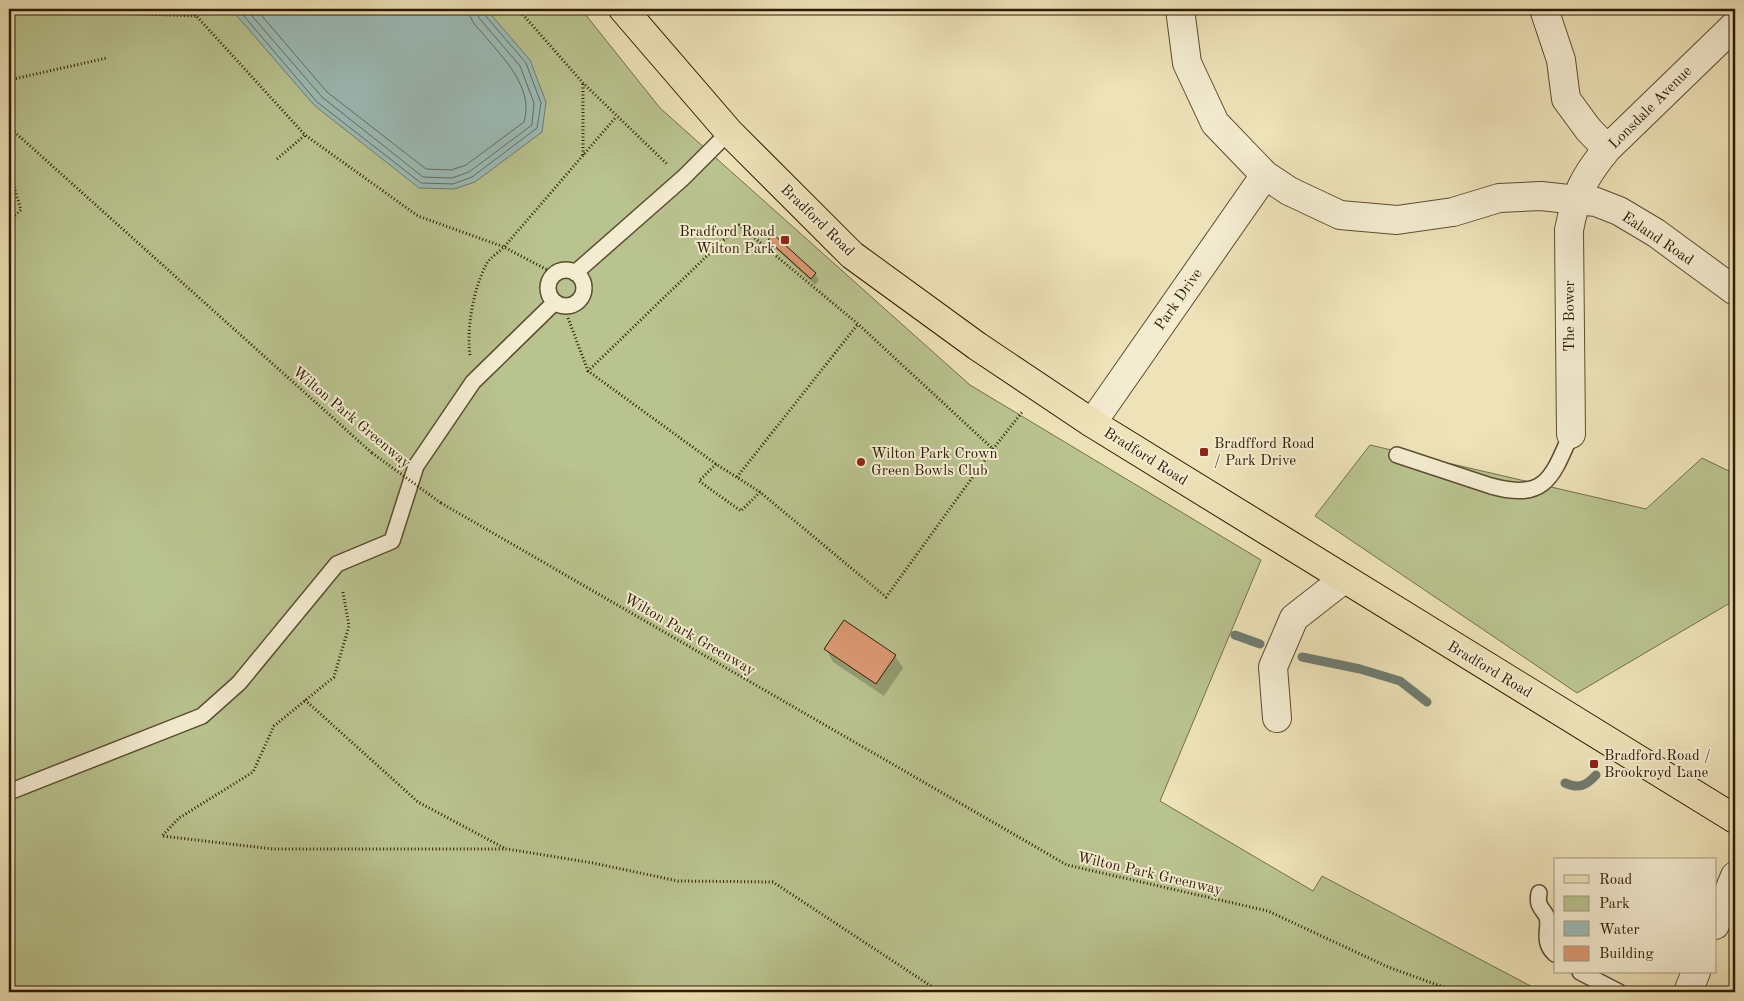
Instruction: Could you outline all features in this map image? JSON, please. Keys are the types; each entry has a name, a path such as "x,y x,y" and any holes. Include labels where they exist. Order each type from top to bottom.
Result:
{"main road":[{"name":"Bradford Road","path":"623,9 729,132 852,255 1040,389 1092,423 1735,819"}],"street":[{"name":"Ealand Road","path":"1180,9 1187,63 1214,123 1265,175 1289,191 1340,214 1397,220 1453,212 1498,198 1542,196 1596,202 1620,211 1656,234 1735,291"},
{"path":"1544,9 1561,60 1566,99 1588,129 1607,149"},
{"name":"Lonsdale Avenue","path":"1575,199 1589,171 1607,149 1735,24"},
{"name":"Park Drive","path":"1092,423 1265,175"},
{"name":"The Bower","path":"1571,434 1569,230 1575,199"},
{"path":"1277,718 1273,667 1294,618 1344,579"},
{"path":"1716,923 1735,876"},
{"path":"1688,992 1695,974"}],"lane":[{"path":"575,273 683,178 729,132"},
{"path":"9,792 202,716 239,682 337,564 392,541 416,466 473,382 559,304 574,304 582,297 582,281 575,273 565,271 555,274 548,288 559,304"},
{"path":"1397,455 1492,486 1507,490 1529,491 1537,488 1549,477 1558,464 1571,434"},
{"path":"1539,893 1537,902 1540,910 1546,915 1546,937 1554,952"},
{"path":"1584,974 1619,992"}],"path":[{"path":"104,9 118,13 197,16"},
{"path":"190,9 305,135 418,216 504,247 555,274"},
{"path":"518,9 583,83 616,117 683,178"},
{"path":"9,80 107,58"},
{"path":"583,83 583,155"},
{"path":"473,382 469,346 474,296 488,262 504,247 616,117"},
{"name":"Wilton Park Greenway","path":"9,127 372,453 441,503 1067,865 1268,911 1388,967 1457,992"},
{"path":"277,159 305,135"},
{"path":"9,170 21,210 9,221"},
{"path":"588,371 739,225 858,324 993,450"},
{"path":"559,304 588,371 716,464 760,492 886,598 993,450 1040,389"},
{"path":"737,477 858,324"},
{"path":"716,464 700,481 742,511 760,492"},
{"path":"337,564 349,626 334,676 274,726 254,772 179,818 162,836 273,849 507,849 593,863 678,882 773,882 940,992"},
{"path":"305,700 418,802 507,849"}],"green space":[{"path":"9,9 581,9 660,108 970,385 1261,560 1160,801 1313,891 1322,876 1542,992 9,992"},
{"path":"1370,445 1646,509 1702,458 1735,474 1735,600 1577,693 1315,516"}],"water":[{"path":"231,9 486,9 530,60 546,102 542,132 475,182 454,189 419,188 314,105"}],"building":[{"path":"773,234 816,273 811,279 768,240"},
{"path":"844,620 896,655 876,684 824,649"}],"waterway":[{"path":"1235,635 1260,644"},
{"path":"1302,657 1360,669 1400,681 1427,702"},
{"path":"1565,783 1574,786 1582,785 1589,782 1596,775"}],"place":[{"name":"Bradford Road Wilton Park","path":"785,240"},
{"name":"Bradfford Road / Park Drive","path":"1204,452"},
{"name":"Wilton Park Crown Green Bowls Club","path":"861,462"},
{"name":"Bradford Road / Brookroyd Lane","path":"1594,764"}]}
